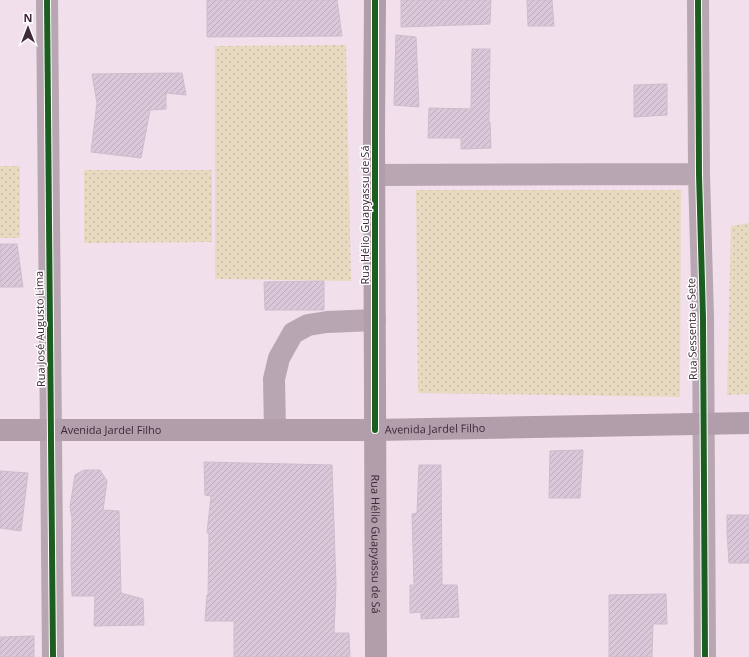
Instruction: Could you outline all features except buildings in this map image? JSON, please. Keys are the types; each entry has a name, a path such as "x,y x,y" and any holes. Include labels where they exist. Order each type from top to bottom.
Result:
{"main road":[{"name":"Rua Hélio Guapyassu de Sá","path":"375,0 376,657"},
{"name":"Avenida Jardel Filho","path":"0,430 375,430 749,423"}],"street":[{"name":"Rua José Augusto Lima","path":"47,0 53,657"},
{"name":"Rua Sessenta e Sete","path":"698,0 699,174 703,318 705,657"},
{"path":"375,175 699,174"},
{"path":"275,430 274,379 279,358 293,333 308,325 327,322 375,320"}],"shaded area":[{"path":"346,45 351,281 215,279 215,46"},
{"path":"0,166 20,166 20,238 0,238"},
{"path":"84,170 212,170 212,242 84,243"},
{"path":"416,190 681,190 680,397 418,393"},
{"path":"749,223 749,394 727,395 731,226"}],"cycle path":[{"path":"47,0 53,657"},
{"path":"375,0 375,430"},
{"path":"698,0 699,174 703,318 705,657"}]}
